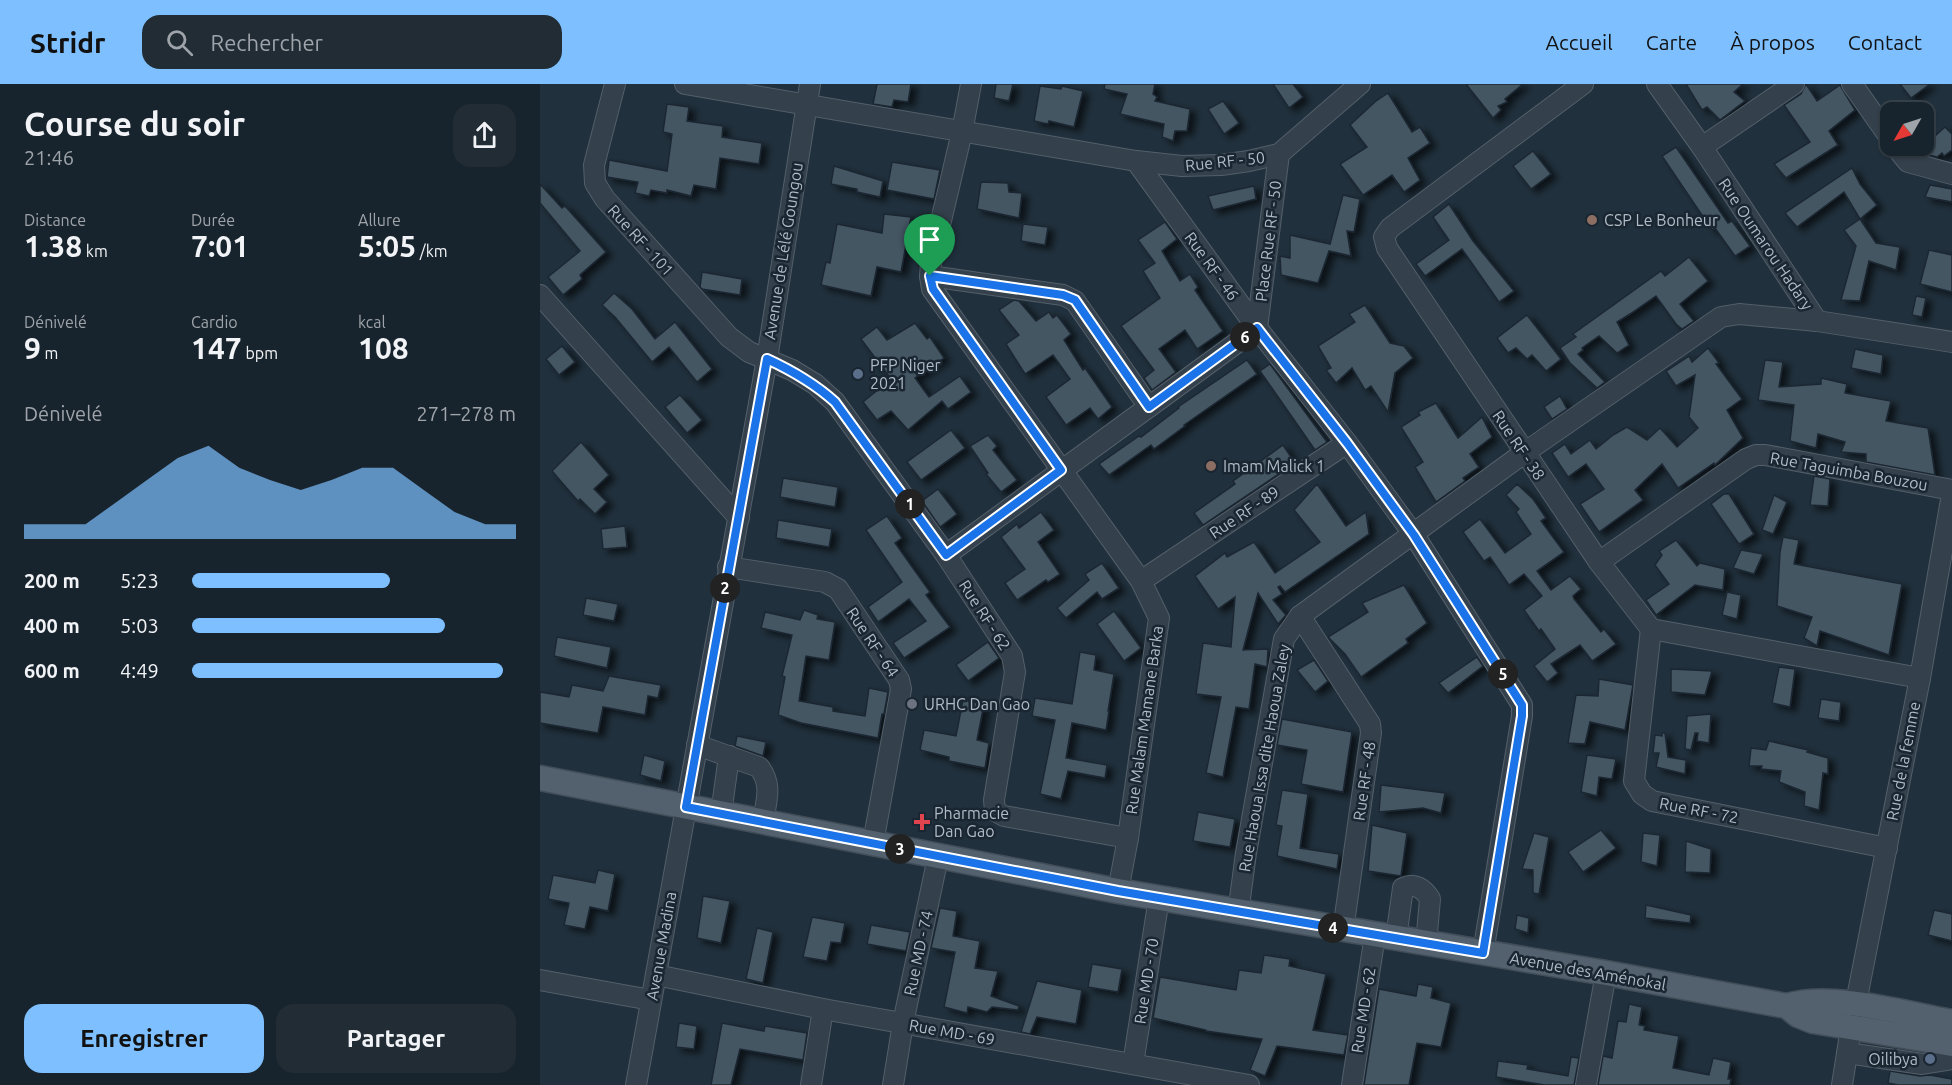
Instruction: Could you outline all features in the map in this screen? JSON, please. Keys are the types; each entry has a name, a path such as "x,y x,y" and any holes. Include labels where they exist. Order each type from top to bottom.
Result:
{"main road":[{"name":"Avenue des Aménokal","path":"540,778 1118,891 1343,930 1606,973 1787,1006 1814,1001 1856,1004 1952,1022"},
{"name":"Avenue des Aménokal","path":"1787,1006 1798,1015 1813,1021 1952,1044"}],"street":[{"name":"Rue RF - 101","path":"615,84 594,165 595,183 605,200 722,330 749,352 767,359"},
{"path":"685,84 1136,161"},
{"name":"Avenue de Lélé Goungou","path":"686,807 767,359 810,84"},
{"path":"971,84 930,276 1063,295 1075,300 1149,407"},
{"name":"Rue RF - 50","path":"1136,161 1182,166 1221,165 1279,154 1360,84"},
{"name":"Rue RF - 38","path":"1583,84 1390,228 1384,237 1387,248 1524,453 1599,562 1651,629"},
{"name":"Rue Oumarou Hadary","path":"1657,84 1702,147 1817,321 1952,342"},
{"path":"1702,147 1794,84"},
{"path":"1852,84 1880,124"},
{"name":"Place Rue RF - 50","path":"1257,328 1279,154"},
{"path":"1903,156 1908,162 1952,174"},
{"name":"Rue RF - 46","path":"1136,161 1257,328 1347,443 1414,535 1522,705 1483,953"},
{"name":"Rue Malam Mamane Barka","path":"930,276 933,289 1141,581 1159,618 1128,838 1118,891"},
{"path":"540,295 739,518"},
{"name":"Rue Haoua Issa dite Haoua Zaley","path":"1239,906 1246,853 1284,639 1300,616 1524,453 1721,317 1738,314 1817,321"},
{"path":"946,555 1257,328"},
{"name":"Rue RF - 62","path":"767,359 815,384 835,402 946,555 1015,664 993,809 1005,816 1128,838"},
{"name":"Rue RF - 89","path":"1141,581 1347,443"},
{"name":"Rue Taguimba Bouzou","path":"1599,562 1746,459 1756,455 1952,492"},
{"name":"Rue de la femme","path":"1842,1085 1851,1028 1920,678 1952,492"},
{"name":"Rue RF - 64","path":"728,567 825,582 838,589 899,680 901,689 873,843"},
{"name":"Rue RF - 48","path":"1300,616 1370,724 1371,733 1343,930"},
{"path":"1651,629 1920,678"},
{"name":"Rue RF - 72","path":"1651,629 1634,781 1642,794 1652,801 1887,848"},
{"path":"697,745 759,767 769,784 763,822"},
{"path":"721,814 729,756"},
{"name":"Avenue Madina","path":"636,1085 686,807"},
{"name":"Rue MD - 74","path":"893,1085 903,1023 938,856"},
{"name":"Rue MD - 62","path":"1352,1085 1385,937 1403,888 1412,886 1423,889 1430,899 1426,944"},
{"name":"Rue MD - 70","path":"1133,1064 1159,897"},
{"path":"1586,1085 1606,973"},
{"name":"Rue MD - 69","path":"656,975 823,1009 1249,1085"},
{"path":"540,980 651,1000"},
{"path":"811,1085 823,1009"},
{"path":"1847,1053 1923,1064 1952,1059"}],"building":[{"path":"877,84 911,84 908,102 894,100 892,107 873,104"},
{"path":"996,84 1013,84 1009,101 994,98"},
{"path":"1105,84 1155,84 1153,94 1157,97 1155,101 1190,109 1187,131 1175,131 1173,141 1162,137 1164,124 1120,114 1127,94 1104,89"},
{"path":"1273,84 1293,84 1303,97 1289,108"},
{"path":"1466,84 1523,84 1505,99 1507,102 1498,106 1501,110 1493,118"},
{"path":"1686,84 1743,84 1734,92 1745,101 1720,120 1707,107 1702,110"},
{"path":"1806,84 1817,101 1840,85 1855,110 1829,131 1838,145 1786,178 1774,164 1810,142 1784,105 1801,94"},
{"path":"1900,84 1930,84 1911,98"},
{"path":"1040,86 1061,89 1062,86 1083,91 1074,127 1049,121 1048,124 1034,121"},
{"path":"1388,93 1412,132 1420,127 1430,143 1408,158 1420,180 1404,192 1392,175 1363,195 1340,164 1367,147 1350,125"},
{"path":"1223,101 1239,123 1224,134 1208,109"},
{"path":"667,104 689,107 687,121 723,126 722,137 762,143 759,164 720,158 716,189 694,185 691,196 667,190 667,193 651,190 649,196 635,193 638,182 607,177 609,160 667,171 672,134 663,132"},
{"path":"1945,127 1952,134 1952,150 1944,156 1942,153 1937,157 1933,156 1934,132 1936,135"},
{"path":"1676,147 1728,223 1732,221 1750,246 1735,256 1715,228 1712,230 1662,156"},
{"path":"1533,151 1551,174 1531,189 1513,166"},
{"path":"892,162 940,170 934,199 887,190"},
{"path":"834,166 883,181 880,197 857,192 857,189 831,184"},
{"path":"1852,168 1860,184 1877,205 1860,219 1844,192 1797,227 1785,213"},
{"path":"981,182 1008,183 1009,192 1022,193 1019,218 977,209"},
{"path":"540,184 562,208 565,206 606,252 580,275 582,279 563,295 548,277 580,251 540,203"},
{"path":"1930,185 1952,189 1952,202 1925,197"},
{"path":"1254,186 1256,199 1213,210 1208,196"},
{"path":"1343,195 1360,199 1354,232 1347,231 1351,256 1329,251 1318,283 1281,275 1280,256 1290,258 1290,235 1330,244"},
{"path":"1449,204 1473,241 1514,291 1499,302 1462,249 1425,276 1416,264 1449,240 1433,217"},
{"path":"884,214 911,217 901,272 877,267 871,296 821,285 826,262 830,263 837,224 882,233"},
{"path":"1860,219 1876,243 1900,247 1896,270 1869,261 1860,301 1841,300 1856,246 1844,230"},
{"path":"1165,222 1177,239 1162,251 1180,281 1190,274 1198,287 1195,290 1223,331 1197,349 1185,330 1159,349 1176,372 1152,390 1144,378 1154,370 1121,326 1160,298 1143,271 1155,263 1138,240"},
{"path":"1023,224 1048,227 1045,245 1021,241"},
{"path":"1929,250 1952,255 1952,292 1920,284"},
{"path":"1689,257 1708,281 1680,304 1694,321 1682,329 1656,296 1617,322 1629,345 1617,353 1599,336 1582,348 1583,350 1578,354 1605,382 1597,388 1570,363 1560,348 1576,337 1573,334 1661,271 1665,276"},
{"path":"702,272 742,279 740,295 702,289 700,287"},
{"path":"614,293 632,309 655,339 675,322 712,369 697,382 669,347 652,362 615,317 602,305"},
{"path":"1916,296 1926,298 1922,317 1912,315"},
{"path":"1014,300 1019,301 1036,321 1049,312 1053,318 1057,315 1071,334 1064,340 1083,370 1085,368 1112,407 1098,419 1090,408 1066,425 1046,397 1070,379 1053,355 1025,374 1006,344 1019,335 999,310"},
{"path":"1365,305 1390,343 1404,346 1413,358 1395,373 1388,412 1371,386 1365,390 1352,368 1336,383 1326,370 1331,368 1318,346 1355,322 1349,314"},
{"path":"1527,315 1561,359 1546,371 1532,355 1527,359 1516,348 1508,353 1497,338"},
{"path":"915,323 927,339 930,337 944,358 915,378 929,397 960,376 971,392 948,409 942,401 908,430 891,411 877,420 863,402 891,379 861,339 877,327 887,340"},
{"path":"562,346 575,362 559,375 546,359"},
{"path":"1708,348 1719,363 1716,364 1742,399 1727,410 1743,438 1715,465 1714,463 1678,488 1662,464 1635,490 1643,500 1599,532 1580,504 1604,489 1586,464 1568,477 1552,453 1565,444 1571,454 1590,440 1596,449 1627,427 1647,440 1660,428 1677,447 1698,428 1689,417 1695,375 1676,386 1666,371 1689,356 1692,362"},
{"path":"1855,349 1883,355 1881,374 1851,368"},
{"path":"1247,360 1257,374 1154,449 1151,445 1109,475 1099,464 1139,436 1141,437 1178,407"},
{"path":"1765,360 1783,362 1779,387 1821,384 1821,378 1847,384 1845,393 1891,401 1886,421 1928,428 1935,475 1866,462 1866,454 1841,452 1845,442 1818,434 1816,448 1790,441 1794,405 1758,400"},
{"path":"1270,364 1327,442 1315,450 1260,371"},
{"path":"680,395 702,420 687,433 665,407"},
{"path":"1560,396 1567,409 1552,419 1544,407"},
{"path":"1436,403 1458,438 1482,417 1492,437 1470,454 1479,467 1463,478 1465,481 1436,502 1415,467 1423,462 1401,427 1420,415 1418,412"},
{"path":"951,430 965,448 921,480 907,462"},
{"path":"988,435 997,446 993,450 1017,480 1001,492 986,474 988,473 970,446"},
{"path":"581,442 609,475 594,489 607,502 595,514 580,499 578,501 552,471"},
{"path":"1283,445 1295,463 1203,525 1194,513 1235,484 1233,481"},
{"path":"1814,476 1830,479 1828,506 1810,505"},
{"path":"783,478 838,487 835,507 780,497"},
{"path":"1317,484 1346,526 1366,512 1369,534 1285,592 1280,586 1278,587 1282,594 1273,600 1286,615 1278,624 1258,593 1243,650 1268,649 1267,667 1255,664 1249,709 1236,707 1223,777 1206,773 1221,697 1196,694 1203,643 1231,647 1235,597 1218,609 1195,576 1225,553 1227,557 1254,542 1275,573 1320,542 1294,510"},
{"path":"1517,484 1533,499 1546,518 1541,521 1564,552 1537,571 1551,590 1570,576 1581,589 1573,596 1574,599 1601,632 1604,629 1616,644 1592,661 1580,645 1551,664 1558,673 1547,682 1534,666 1555,649 1524,610 1542,596 1524,574 1509,585 1490,557 1484,561 1463,532 1480,519 1505,553 1531,534 1516,512 1519,509 1506,495"},
{"path":"938,489 957,514 940,527 922,501"},
{"path":"1724,494 1729,494 1754,534 1739,544 1711,504"},
{"path":"1774,495 1787,502 1773,534 1762,530"},
{"path":"1041,512 1054,530 1038,542 1060,574 1048,582 1046,580 1017,600 1005,583 1025,569 1001,537 1017,524 1019,528"},
{"path":"887,516 902,538 895,543 930,592 926,595 950,627 904,658 893,643 926,621 909,599 878,622 868,607 902,582 866,530"},
{"path":"778,520 832,529 829,547 776,538"},
{"path":"625,526 627,547 603,549 601,529"},
{"path":"1783,537 1799,540 1794,564 1902,584 1889,655 1820,631 1817,646 1804,638 1812,617 1777,606"},
{"path":"1676,540 1697,566 1700,563 1725,569 1723,590 1695,585 1656,615 1646,600 1669,584 1655,565 1662,555 1659,551"},
{"path":"1741,550 1763,554 1754,574 1733,568"},
{"path":"1102,563 1119,588 1102,599 1097,592 1066,618 1057,608 1089,580 1085,574"},
{"path":"1404,585 1427,623 1406,639 1408,643 1361,677 1345,654 1328,637 1368,612 1362,603"},
{"path":"1727,592 1741,595 1737,619 1722,615"},
{"path":"586,598 618,604 614,621 583,615"},
{"path":"804,610 818,615 817,619 835,622 829,660 806,656 799,701 833,707 833,711 865,716 869,688 888,692 878,738 801,723 778,715 785,677 782,676 792,635 761,628 765,612 800,620"},
{"path":"1114,611 1141,648 1124,661 1097,624"},
{"path":"557,637 611,647 607,668 554,656"},
{"path":"988,642 999,658 968,681 956,665"},
{"path":"1080,652 1096,655 1094,670 1114,674 1106,730 1072,723 1066,758 1107,765 1105,778 1068,771 1061,799 1040,794 1055,720 1032,716 1035,698 1072,704"},
{"path":"1477,657 1483,666 1448,693 1439,683"},
{"path":"1314,660 1328,681 1315,692 1297,670"},
{"path":"1779,667 1795,669 1790,707 1772,703"},
{"path":"1671,669 1712,671 1705,695 1671,692"},
{"path":"609,676 661,685 658,698 648,696 645,715 603,707 598,733 540,723 540,692 569,697 572,685 603,691"},
{"path":"1599,679 1633,685 1625,730 1590,722 1585,744 1568,743 1576,695 1598,696"},
{"path":"1821,699 1841,702 1839,721 1818,718"},
{"path":"963,700 984,704 977,740 989,743 985,768 949,761 949,757 920,750 924,730 956,736"},
{"path":"1711,714 1709,743 1697,741 1698,733 1695,733 1691,750 1685,749 1687,716"},
{"path":"1282,719 1352,732 1343,792 1301,784 1307,750 1277,745"},
{"path":"1662,733 1665,733 1668,757 1686,760 1685,774 1656,767 1659,753 1653,753 1655,735 1662,736"},
{"path":"737,736 766,742 763,756 735,746"},
{"path":"1769,741 1808,750 1807,752 1828,758 1828,774 1823,773 1819,810 1804,806 1805,792 1779,782 1781,771 1761,769 1762,766 1749,766 1751,748 1766,750"},
{"path":"644,755 665,761 661,781 640,775"},
{"path":"1587,755 1616,759 1612,779 1599,777 1597,796 1581,792"},
{"path":"1381,785 1445,793 1441,813 1423,808 1379,812"},
{"path":"1282,790 1308,794 1300,848 1339,854 1337,869 1277,856 1282,826 1276,825"},
{"path":"1198,812 1235,819 1230,847 1193,841"},
{"path":"1372,825 1407,833 1401,876 1368,871"},
{"path":"1601,830 1616,848 1583,872 1568,852"},
{"path":"1534,833 1549,837 1539,894 1533,893 1533,870 1522,869"},
{"path":"1643,833 1660,835 1657,866 1641,862"},
{"path":"1686,841 1711,849 1710,873 1685,872"},
{"path":"598,870 615,874 608,911 590,907 585,929 564,925 569,903 548,899 553,875 595,883"},
{"path":"703,896 730,901 721,943 697,938"},
{"path":"1646,905 1691,915 1690,923 1645,918"},
{"path":"940,908 957,911 953,936 980,941 975,968 998,971 991,996 1019,1006 1018,1010 992,1007 987,1012 968,1007 967,1013 944,1007 955,952 931,948"},
{"path":"1934,910 1952,914 1952,941 1928,935"},
{"path":"1517,915 1529,918 1528,933 1515,929"},
{"path":"812,917 845,923 841,943 831,942 827,961 803,957"},
{"path":"871,925 910,932 906,951 867,944"},
{"path":"757,928 773,932 763,983 746,979"},
{"path":"1264,955 1290,959 1289,966 1326,974 1313,1030 1348,1035 1344,1055 1277,1046 1265,1076 1250,1070 1262,1039 1206,1031 1153,1018 1160,977 1236,990 1239,970 1261,973"},
{"path":"1092,964 1122,969 1118,992 1088,987"},
{"path":"1037,981 1082,990 1076,1024 1037,1017 1030,1034 1021,1032"},
{"path":"1418,984 1433,987 1431,998 1451,1003 1441,1047 1417,1043 1409,1085 1364,1085 1379,989 1416,996"},
{"path":"1629,1004 1642,1007 1639,1025 1645,1026 1644,1030 1679,1036 1673,1068 1709,1075 1713,1058 1731,1062 1728,1079 1731,1079 1730,1085 1598,1085 1603,1056 1612,1058 1618,1021 1626,1022"},
{"path":"679,1023 697,1026 694,1049 676,1047"},
{"path":"722,1023 764,1031 765,1026 807,1033 803,1060 740,1049 731,1085 711,1085"},
{"path":"1571,1057 1579,1058 1574,1085 1545,1085 1496,1077 1498,1061 1528,1065 1527,1069 1568,1076"},
{"path":"1890,1071 1952,1079 1952,1085 1888,1083"}],"place":[{"name":"CSP Le Bonheur","path":"1592,220"},
{"name":"PFP Niger 2021","path":"858,374"},
{"name":"Imam Malick 1","path":"1211,466"},
{"name":"URHC Dan Gao","path":"912,704"},
{"name":"Pharmacie Dan Gao","path":"922,822"},
{"name":"Oilibya","path":"1930,1059"}],"route":[{"path":"930,276 1063,295 1075,300 1149,407 1257,328 1347,443 1414,535 1522,705 1483,953 1118,891 686,807 767,359 815,384 835,402 946,555 1061,470 933,289 930,276"}]}
